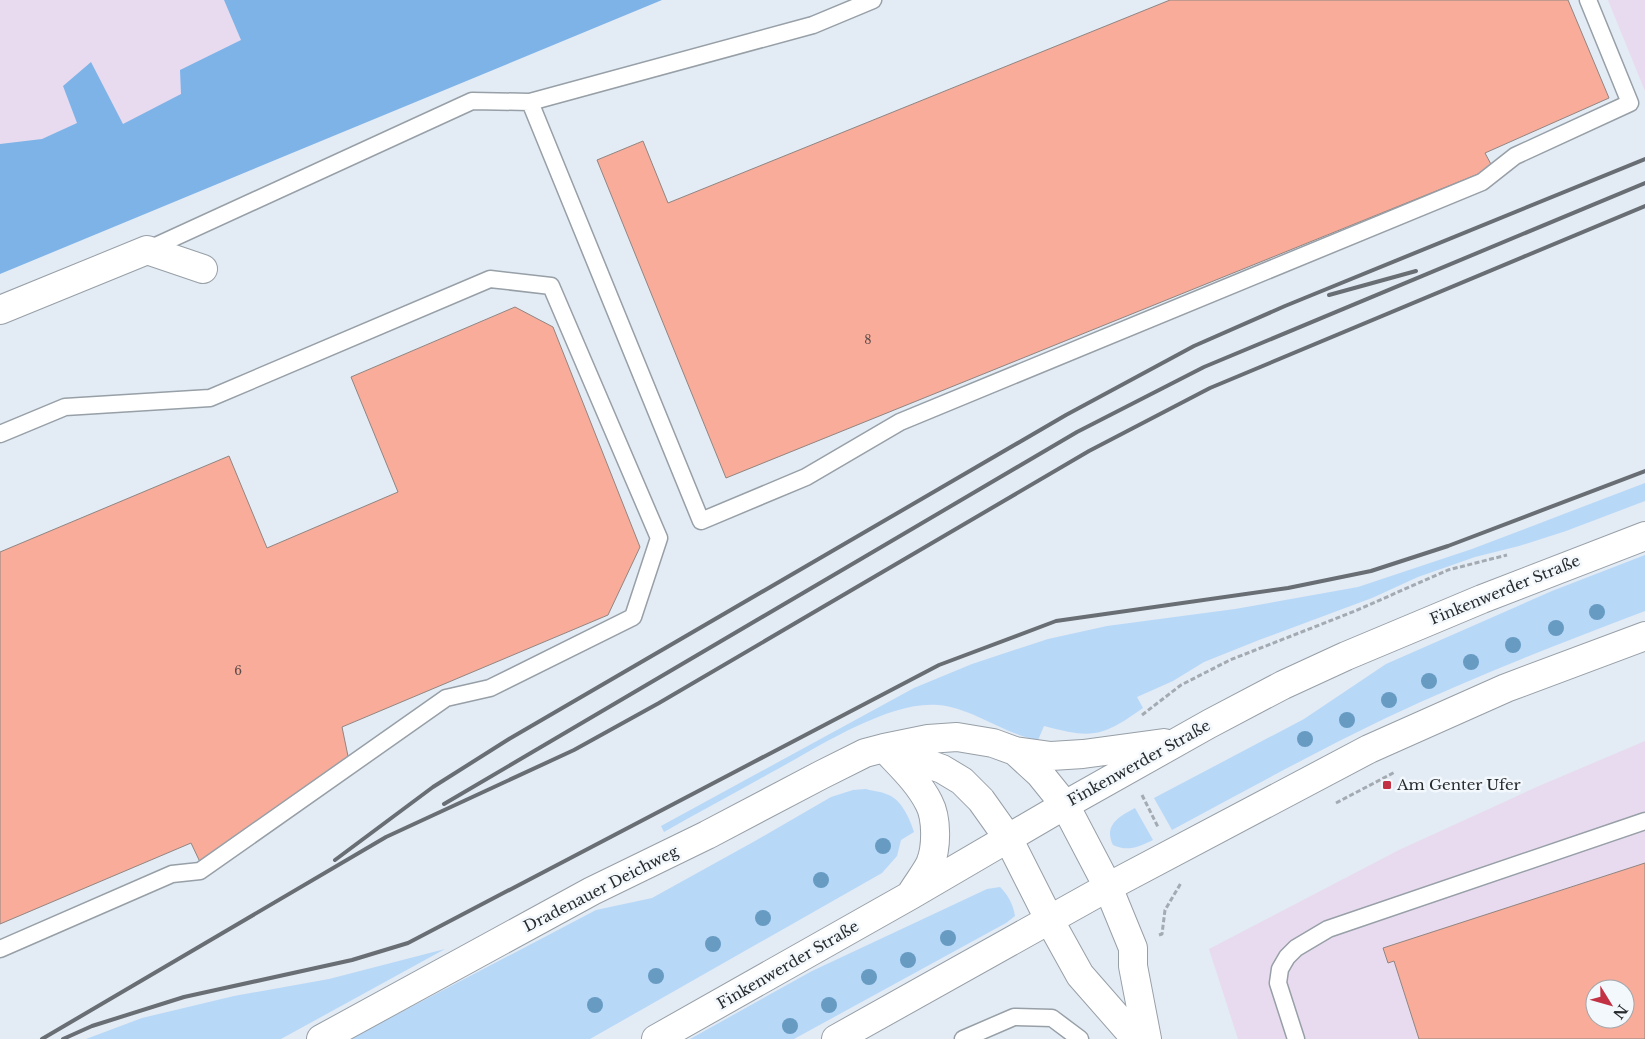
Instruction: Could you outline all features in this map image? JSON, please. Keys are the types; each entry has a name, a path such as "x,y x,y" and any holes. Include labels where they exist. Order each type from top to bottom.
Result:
{"main road":[{"path":"0,310 146,250 203,269"},
{"name":"Finkenwerder Straße","path":"656,1039 1178,741 1283,686 1346,656 1482,598 1645,536"},
{"path":"836,1039 1108,887 1369,749 1506,688 1645,636"},
{"name":"Dradenauer Deichweg","path":"321,1039 592,891 707,835 865,753 928,740 957,737 993,743 1015,751 1051,756 1083,754 1178,741"},
{"path":"884,748 942,768 962,781 980,800 1008,838 1080,975 1136,1039"},
{"path":"884,748 913,779 930,804 935,830 936,841 930,862 911,895"},
{"name":"Dradenauer Deichweg","path":"1015,751 1040,774 1065,805 1108,887"},
{"path":"1108,887 1133,948 1133,966 1147,1039"}],"lane":[{"path":"146,250 472,101 530,102 813,25 873,0"},
{"path":"530,102 701,521 806,477 900,422 1482,182 1515,156 1630,103 1588,0"},
{"path":"0,434 66,407 210,398 490,279 551,286 659,538 633,617 490,688 446,698 200,872 172,874 0,949"},
{"path":"1296,1039 1278,983 1280,969 1286,957 1296,948 1328,929 1645,821"},
{"path":"963,1039 1014,1017 1052,1018 1080,1039"}],"path":[{"path":"1140,717 1181,685 1230,660 1448,570 1515,554"},
{"path":"1129,769 1171,854"}],"shaded area":[{"path":"0,0 521,0 0,224"},
{"path":"224,0 662,0 0,274 0,144 42,139 77,123 63,86 91,62 123,124 181,94 180,70 241,40"},
{"path":"1608,0 1645,0 1645,91"},
{"path":"1645,483 1645,501 1566,531 1519,546 1475,557 1418,577 1372,598 1204,662 1173,681 1137,697 1143,708 1107,730 1086,734 1044,726 1038,740 1025,737 951,707 919,705 898,710 854,728 664,832 661,826 914,688 972,664 1048,639 1107,626 1235,609 1358,587 1472,549"},
{"path":"1645,555 1645,611 1514,662 1418,703 1332,745 1172,830 1154,798 1304,719 1386,664 1552,591"},
{"path":"1645,741 1645,1039 1238,1039 1209,949 1399,850 1539,786"},
{"path":"866,789 884,793 896,800 907,815 914,832 901,840 897,856 882,873 590,1039 350,1039 596,910 652,898 831,797 853,790"},
{"path":"1135,808 1153,840 1138,847 1123,848 1113,845 1110,838 1112,827 1119,818"},
{"path":"1000,887 1010,900 1015,916 1006,923 794,1039 690,1039 812,971 987,889"},
{"path":"445,949 281,1039 86,1039 142,1018 234,996 329,979"}],"building":[{"path":"1170,0 1568,0 1609,98 1485,153 1493,168 726,478 597,160 643,141 668,203"},
{"path":"515,307 553,327 640,547 608,615 342,727 349,761 200,862 191,843 0,924 0,552 229,456 267,548 398,492 351,377"},
{"path":"1645,863 1645,1039 1419,1039 1394,961 1388,963 1383,948"}],"railway":[{"path":"335,860 433,787 509,739 1066,415 1194,346 1285,306 1645,159"},
{"path":"444,804 1077,432 1204,367 1645,183"},
{"path":"42,1039 386,837 574,750 659,703 1089,451 1210,388 1645,206"},
{"path":"1329,295 1416,271"},
{"path":"63,1039 92,1026 184,997 352,960 408,943 939,665 1056,621 1288,588 1371,571 1448,546 1645,471"}],"place":[{"name":"Am Genter Ufer","path":"1387,785"}]}
